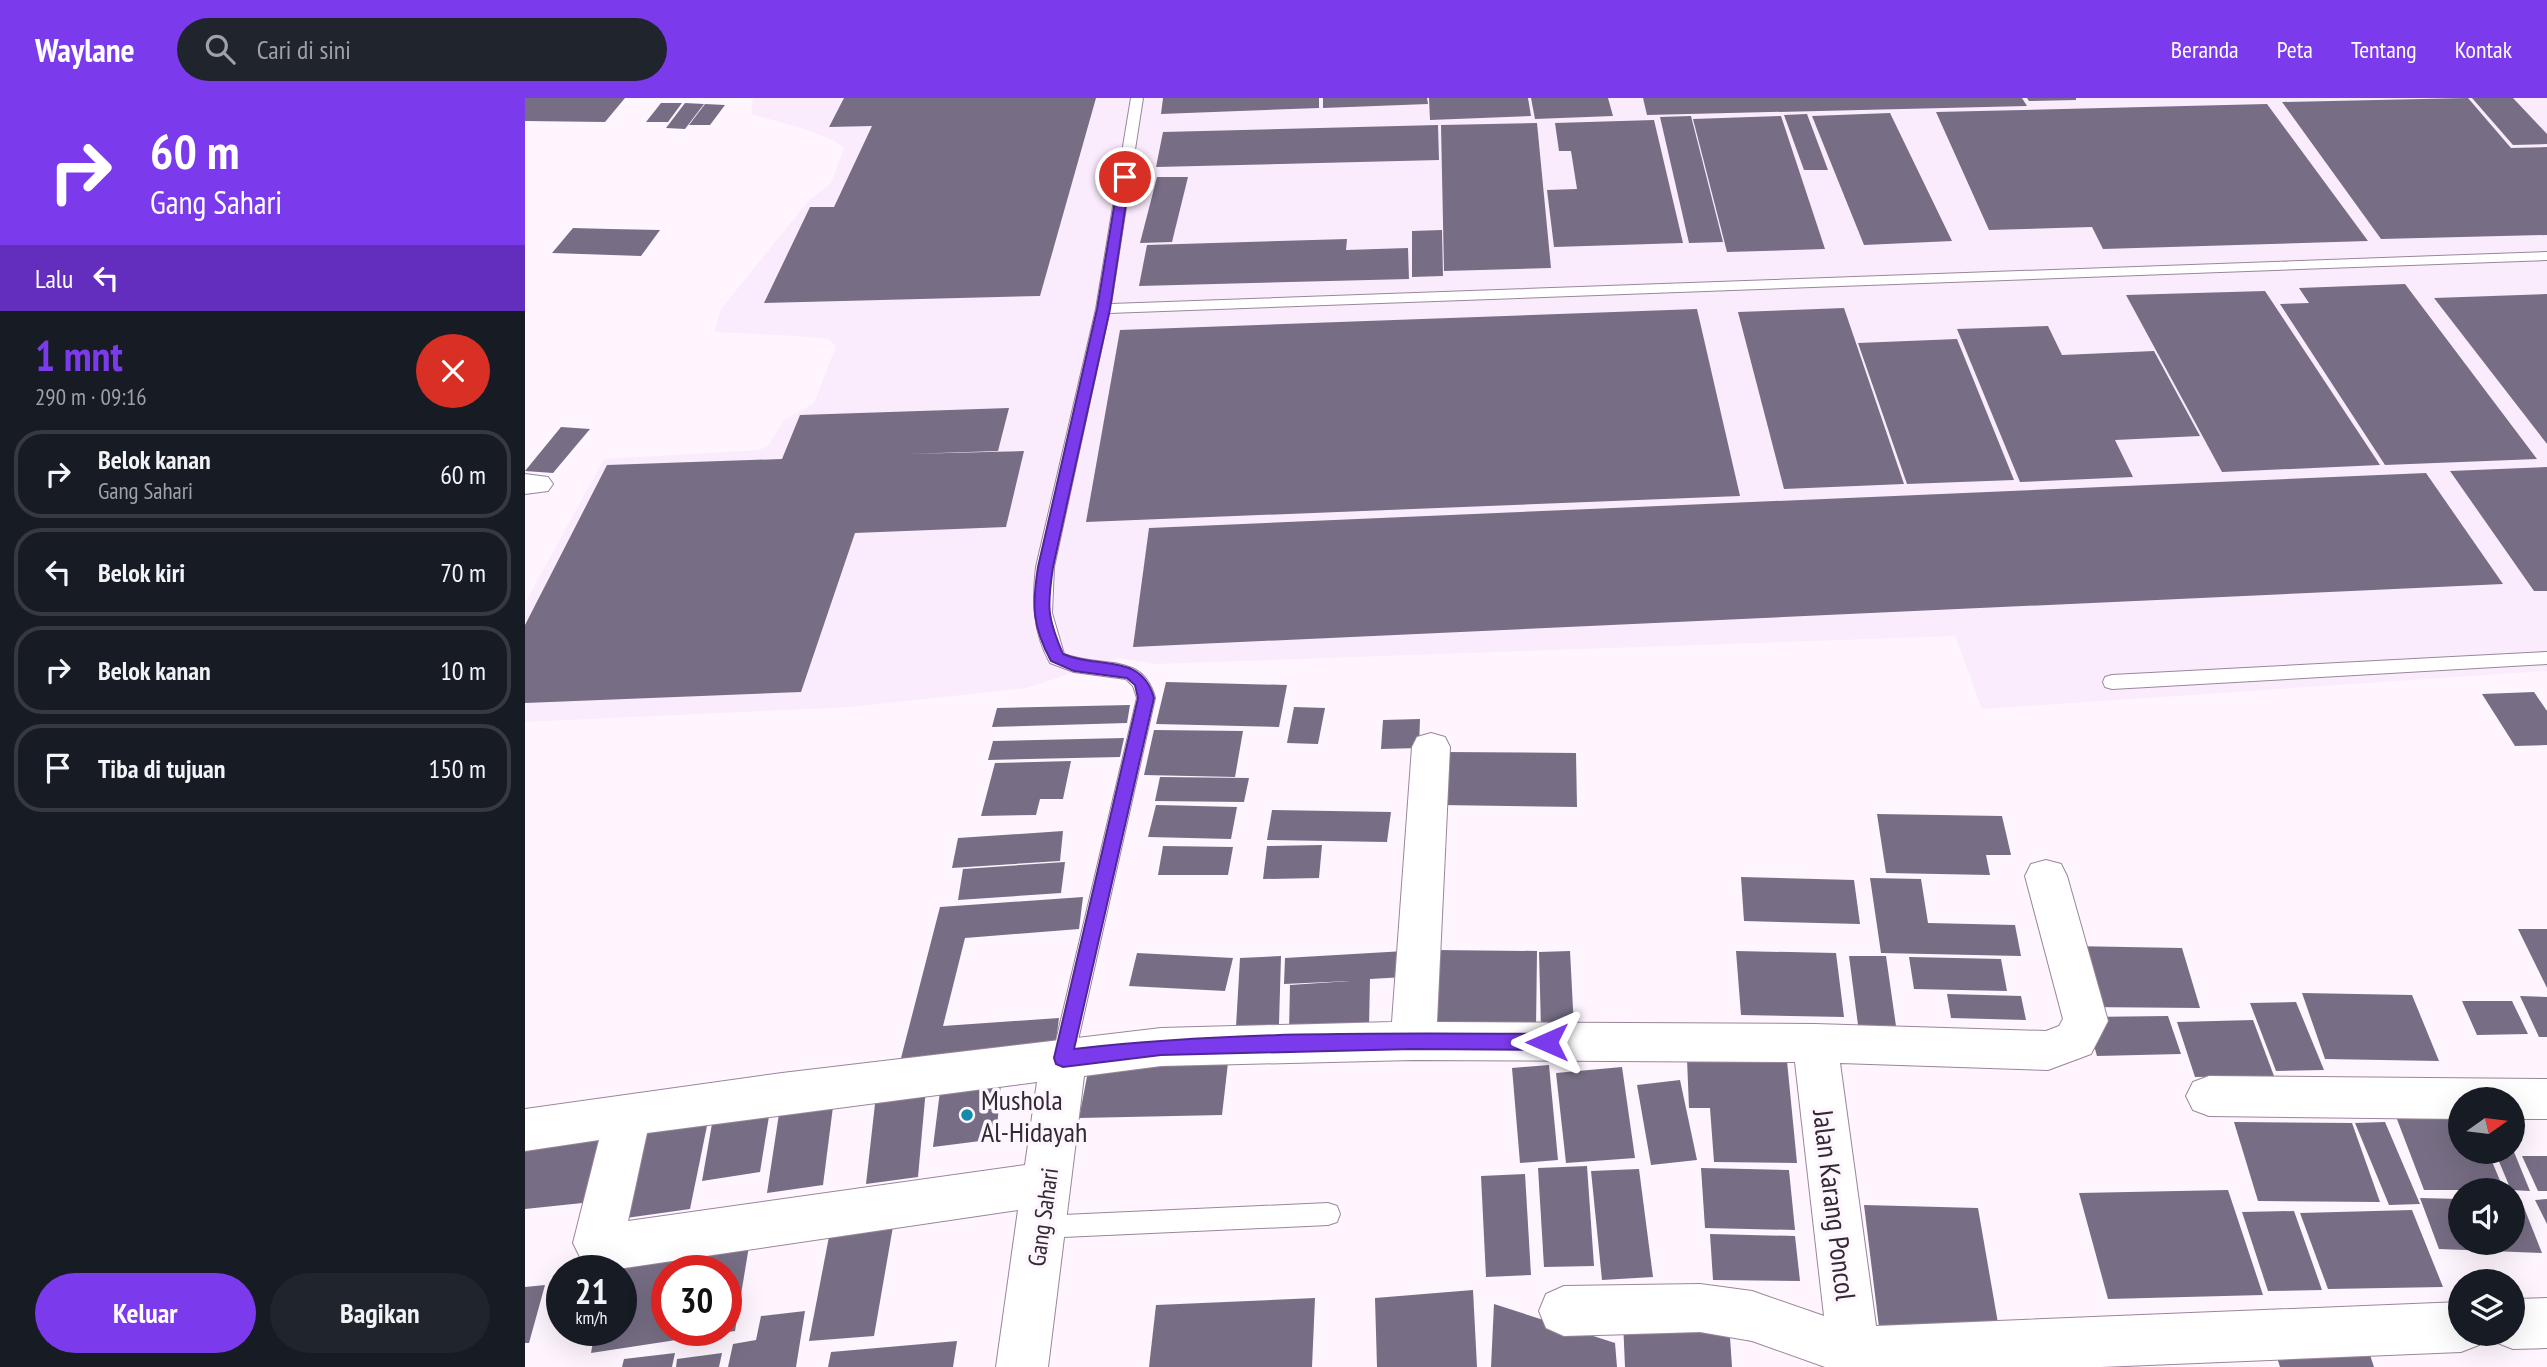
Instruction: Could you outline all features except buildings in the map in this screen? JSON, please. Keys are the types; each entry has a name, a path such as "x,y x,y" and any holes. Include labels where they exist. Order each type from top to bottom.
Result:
{"street":[{"path":"1413,1041 1431,747"},
{"path":"525,1130 782,1093 1161,1047 1413,1041 1815,1043 2048,1051 2075,1040 2085,1021 2046,876"},
{"name":"Jalan Karang Poncol","path":"1815,1043 1855,1359"},
{"name":"Gang Sahari","path":"1022,1367 1063,1058"},
{"path":"2209,1096 2547,1099"},
{"path":"628,1115 598,1243 611,1247 1044,1206"},
{"path":"1564,1311 1700,1308 1752,1316 1855,1359 2448,1327"},
{"path":"2525,1324 2547,1323"}],"lane":[{"path":"1137,98 1104,309 2547,256"},
{"name":"Gang Sahari","path":"1063,1058 1146,698 1142,683 1131,673 1074,665 1057,658 1041,620 1040,602 1045,567 1104,309"},
{"path":"2112,682 2547,658"},
{"path":"1044,1206 1328,1214"}],"shaded area":[{"path":"753,98 2547,98 2547,671 1982,709 1955,636 1155,664 1118,658 1027,688 851,707 525,722 525,603 604,459 759,450 768,446 784,420 814,403 836,346 828,339 714,332 721,309 809,200 831,183 844,148 833,140 804,129 751,114"}],"place":[{"name":"Mushola Al-Hidayah","path":"967,1115"}],"route":[{"path":"1125,177 1104,309 1045,567 1040,602 1041,620 1057,658 1074,665 1131,673 1142,683 1146,698 1063,1058 1161,1047 1413,1041 1547,1042"}]}
